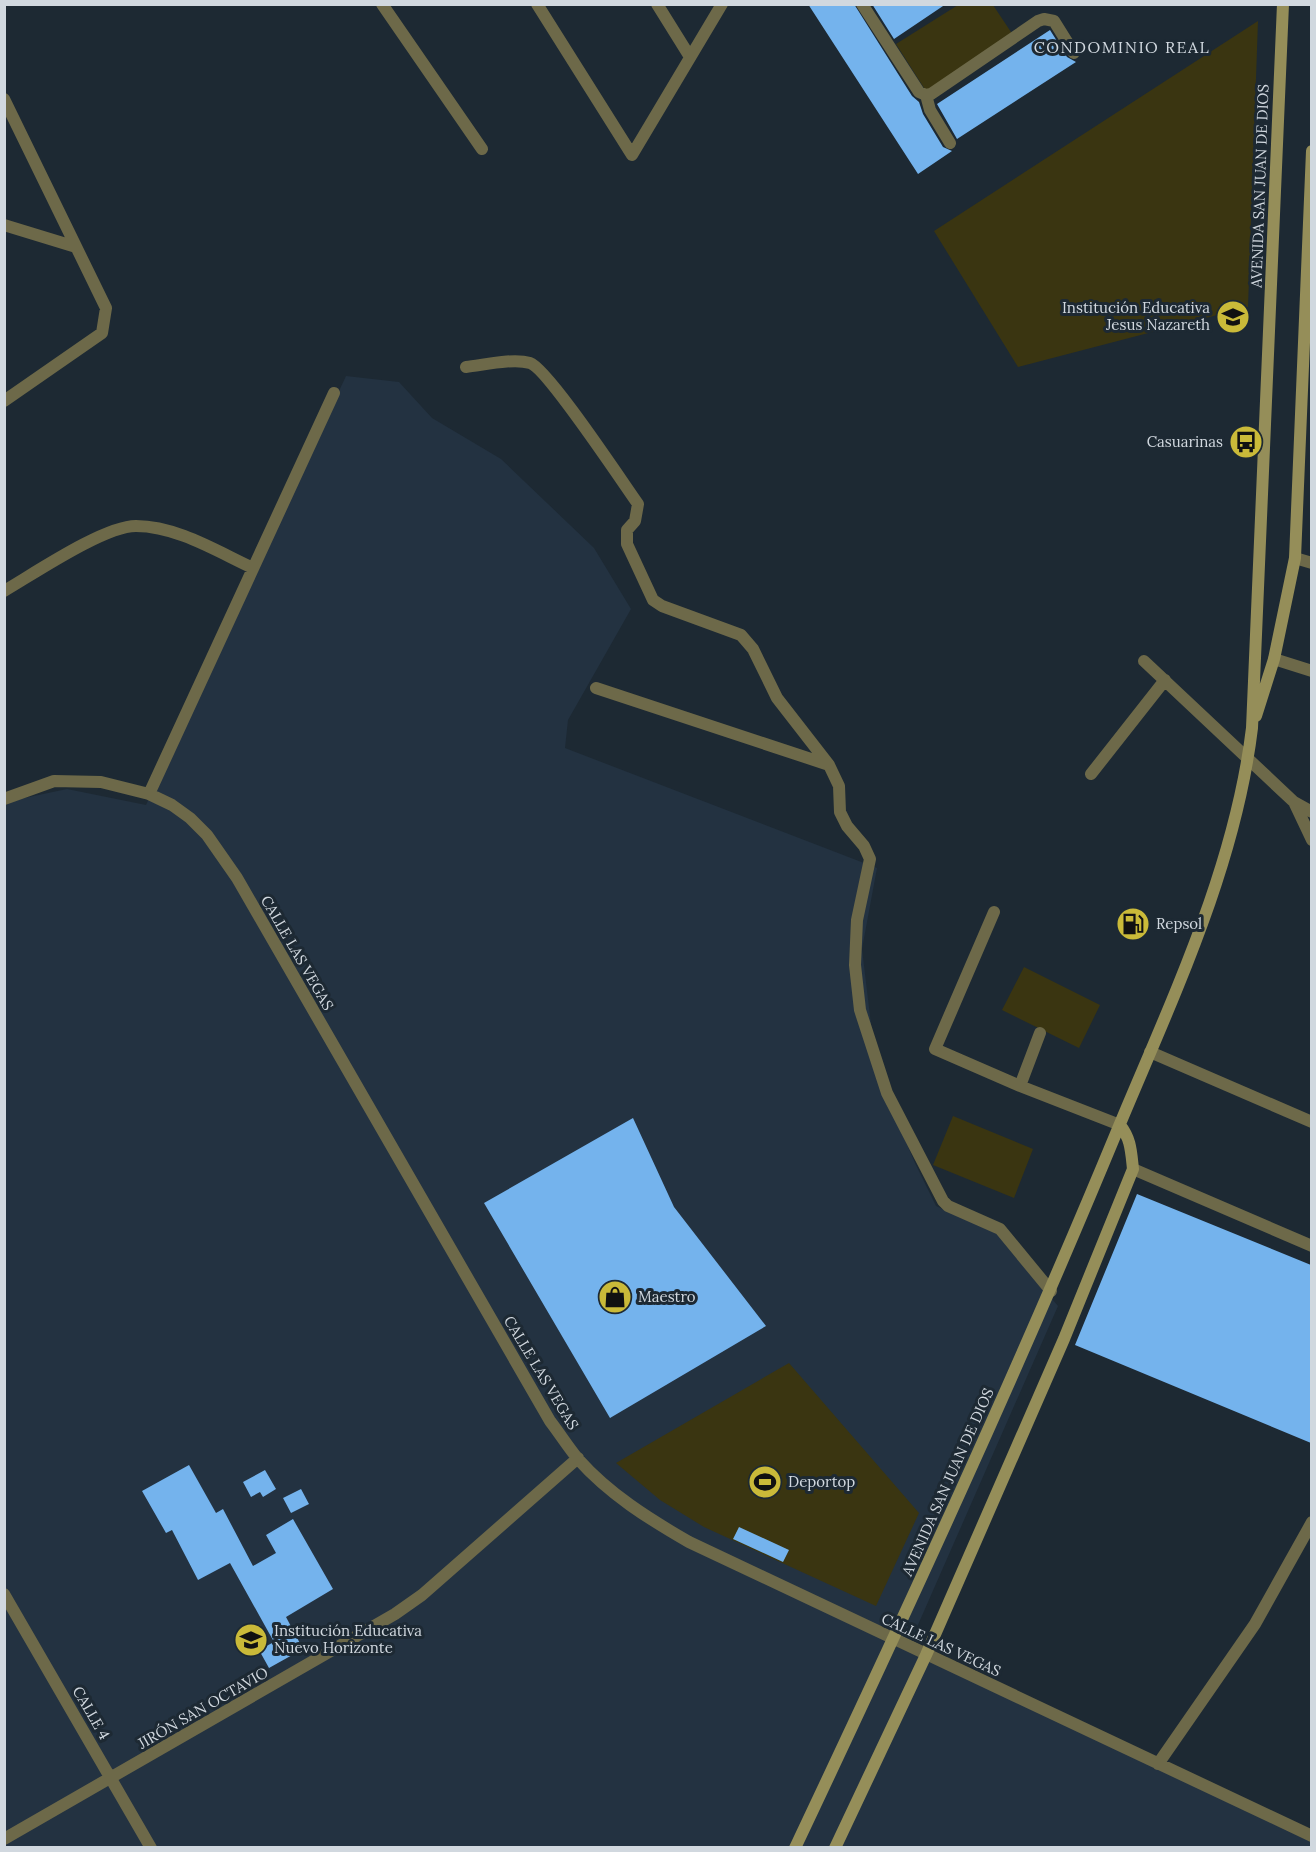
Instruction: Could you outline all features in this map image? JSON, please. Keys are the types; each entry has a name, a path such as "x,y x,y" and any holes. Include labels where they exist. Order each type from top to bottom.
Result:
{"main road":[{"name":"AVENIDA SAN JUAN DE DIOS","path":"795,1848 1051,1291 1200,925 1227,848 1240,801 1252,728 1283,4"},
{"name":"AVENIDA SAN JUAN DE DIOS","path":"1252,728 1274,658 1295,558 1308,323 1311,151"},
{"path":"835,1848 926,1654 1065,1339 1133,1169 1128,1135 1120,1125"}],"street":[{"path":"382,4 482,149"},
{"path":"537,4 632,155 722,4"},
{"path":"657,4 690,57"},
{"path":"862,4 919,92 926,95 931,94 1044,19 1054,21 1074,53"},
{"path":"926,95 930,110 950,143"},
{"path":"4,99 106,308 102,333 4,401"},
{"path":"4,225 76,247"},
{"path":"466,367 521,361 536,365 586,429 638,504 635,521 627,530 627,544 652,600 662,606 741,635 753,649 777,698 829,765 839,786 840,812 847,826 864,846 870,859 857,920 855,965 860,1010 887,1093 943,1201 948,1206 1000,1229 1051,1291"},
{"path":"149,794 334,393"},
{"path":"4,591 95,539 114,530 135,526 174,533 253,568"},
{"path":"1295,558 1311,563"},
{"path":"1274,658 1311,671"},
{"path":"1144,660 1294,802 1311,812"},
{"path":"1091,774 1164,680"},
{"path":"596,688 829,765"},
{"name":"CALLE LAS VEGAS","path":"4,798 54,781 100,782 149,794 172,805 190,818 207,835 222,854 550,1421 578,1458 616,1495 673,1534 739,1567 1311,1836"},
{"path":"1294,802 1311,840"},
{"path":"994,912 934,1049 1120,1125"},
{"path":"1020,1086 1040,1033"},
{"path":"1150,1052 1311,1122"},
{"path":"1133,1169 1311,1246"},
{"name":"JIRÓN SAN OCTAVIO","path":"4,1839 395,1614 430,1588 578,1458"},
{"path":"1158,1764 1255,1624 1311,1522"},
{"name":"CALLE 4","path":"4,1594 151,1848"}],"shaded area":[{"path":"958,5 993,5 1013,35 926,91 896,44"},
{"path":"1258,21 1248,307 1018,367 934,231"},
{"path":"346,376 399,382 432,418 501,459 594,548 631,609 568,720 565,748 877,868 862,949 877,1074 936,1206 997,1233 1058,1306 910,1643 1311,1834 1311,1847 5,1847 4,806 15,800 67,789 146,805"},
{"path":"1024,967 1100,1005 1079,1048 1002,1010"},
{"path":"953,1116 1033,1149 1014,1198 933,1165"},
{"name":"Deportop","path":"789,1363 919,1513 876,1606 704,1527 660,1500 616,1463"}],"building":[{"path":"808,4 854,4 912,96 919,102 923,114 943,147 952,151 918,174"},
{"path":"872,4 946,4 894,39"},
{"path":"1050,30 1067,57 1076,62 957,139 937,104"},
{"path":"633,1118 674,1207 766,1326 610,1418 484,1203"},
{"path":"1137,1194 1311,1265 1311,1443 1075,1345"},
{"path":"189,1465 216,1513 223,1509 253,1566 276,1553 266,1535 293,1519 333,1589 286,1617 303,1649 269,1668 259,1650 274,1642 230,1563 198,1580 172,1530 166,1533 142,1491"},
{"path":"265,1470 276,1489 263,1497 260,1492 251,1497 243,1482"},
{"path":"301,1489 309,1504 291,1513 283,1498"},
{"path":"739,1527 789,1550 783,1562 733,1539"}],"place":[{"name":"Institución Educativa Jesus Nazareth","path":"1233,317"},
{"name":"Casuarinas","path":"1246,442"},
{"name":"Repsol","path":"1133,924"},
{"name":"Maestro","path":"615,1297"},
{"name":"Deportop","path":"765,1482"},
{"name":"Institución Educativa Nuevo Horizonte","path":"251,1640"}],"district":[{"name":"CONDOMINIO REAL","path":"1122,47"}]}
